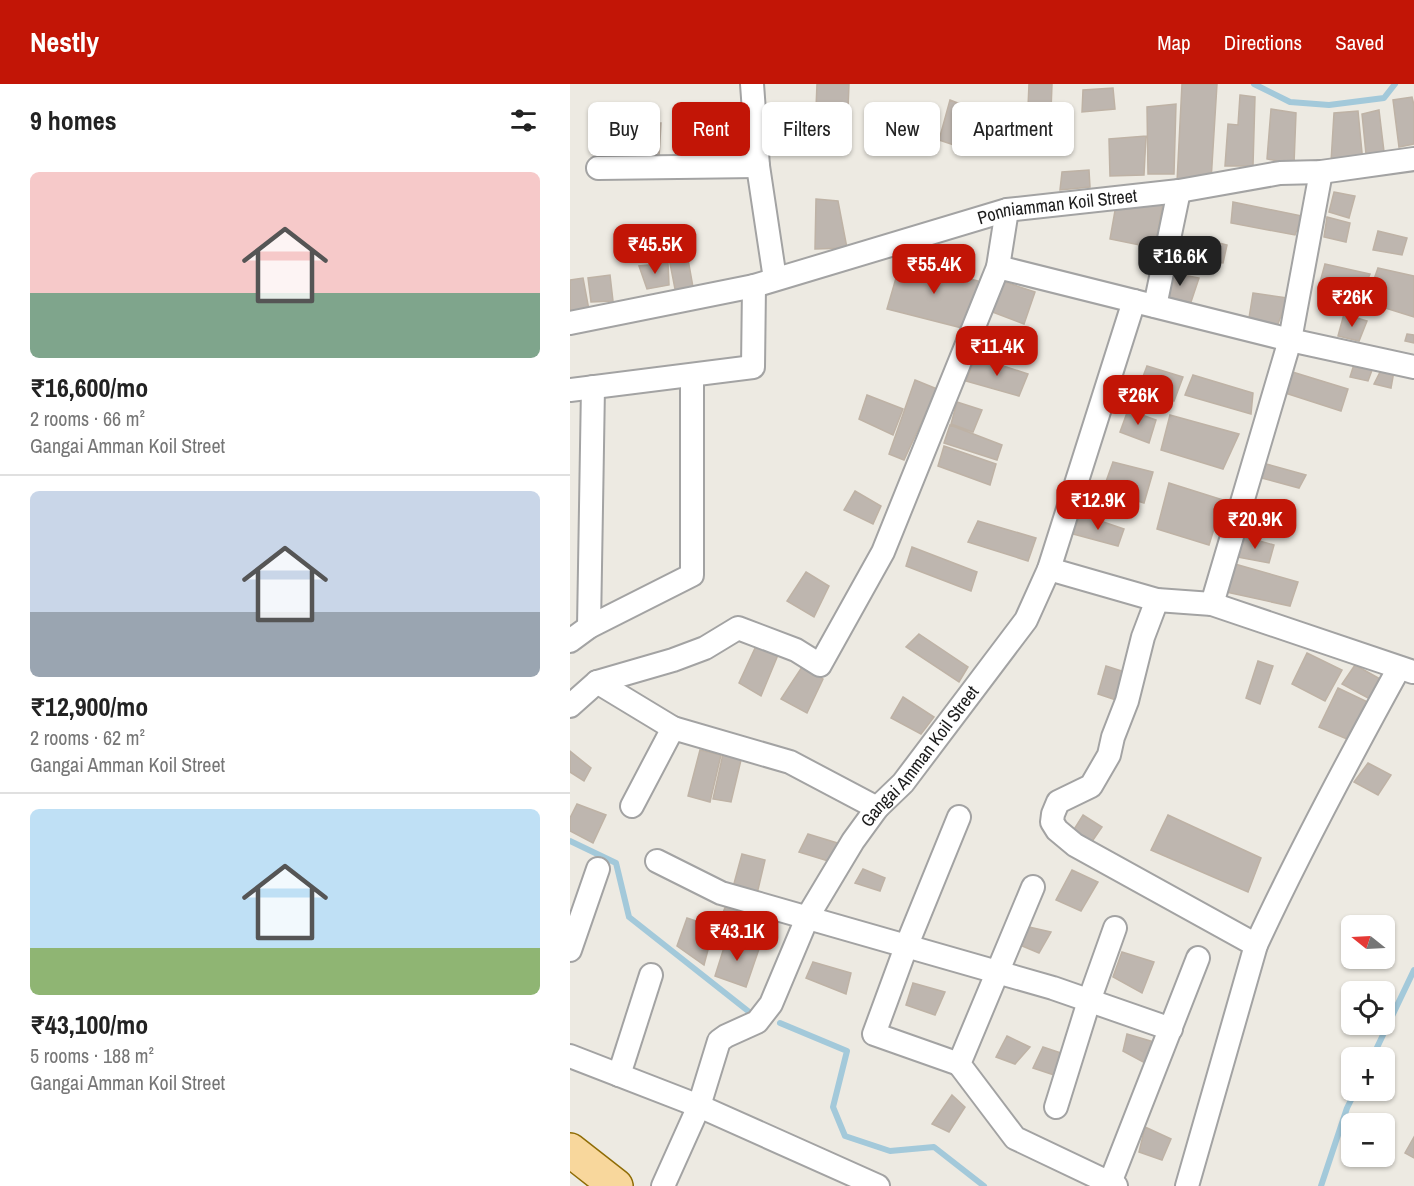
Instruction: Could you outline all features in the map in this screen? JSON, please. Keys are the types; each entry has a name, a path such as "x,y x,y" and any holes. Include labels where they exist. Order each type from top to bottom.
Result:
{"main road":[{"path":"570,1150 616,1186"}],"street":[{"path":"570,390 753,367 764,282 752,84"},
{"name":"Ponniamman Koil Street","path":"570,323 764,282 1007,210 1179,191 1280,173 1320,172 1414,159"},
{"path":"598,168 758,166"},
{"path":"1212,604 1290,340 1320,172"},
{"name":"Gangai Amman Koil Street","path":"663,1186 699,1107 719,1041 757,1022 771,1004 808,916 853,841 877,808 903,783 1026,620 1049,568 1145,304 1179,191"},
{"path":"570,706 597,682 705,648 738,628 796,650 820,665 883,552 998,267 1007,210"},
{"path":"998,267 1290,340 1414,367"},
{"path":"570,641 589,627 693,575 692,376"},
{"path":"589,627 593,387"},
{"path":"1049,568 1157,600 1212,604 1407,670 1338,780 1256,945 1187,1186"},
{"path":"1157,600 1143,637 1127,700 1109,755 1091,786 1058,802 1052,822 1057,830 1075,845 1256,945"},
{"path":"597,682 673,728 790,762 877,808"},
{"path":"632,806 673,728"},
{"path":"959,817 906,947 874,1034 958,1064 1015,1138 1078,1178 1113,1185 1198,958"},
{"path":"657,861 721,893 808,916 906,947 1053,988 1171,1029"},
{"path":"570,950 598,869"},
{"path":"958,1064 1033,887"},
{"path":"1056,1107 1089,1002 1116,928"},
{"path":"619,1075 651,975"},
{"path":"570,1056 699,1107 878,1186"}],"building":[{"path":"817,84 849,84 848,102 816,102"},
{"path":"1029,84 1052,84 1051,102 1028,102"},
{"path":"1182,84 1217,84 1211,181 1177,182"},
{"path":"1113,88 1115,109 1082,112 1083,90"},
{"path":"1240,95 1255,97 1253,166 1225,166 1228,124 1238,125"},
{"path":"1412,97 1414,144 1399,147 1393,100"},
{"path":"950,100 955,102 952,102 952,144 940,140"},
{"path":"1176,104 1174,174 1148,174 1147,107"},
{"path":"1271,109 1296,113 1294,164 1267,159"},
{"path":"1379,110 1385,160 1367,164 1362,114"},
{"path":"1358,111 1363,163 1331,162 1334,113"},
{"path":"1146,136 1144,175 1110,176 1109,139"},
{"path":"750,141 752,141 755,160 703,161 703,156 750,156"},
{"path":"641,156 659,156 659,158 641,159"},
{"path":"1089,170 1090,187 1060,190 1062,172"},
{"path":"1334,192 1355,196 1349,218 1329,212"},
{"path":"816,199 838,201 847,248 815,249"},
{"path":"1163,202 1155,248 1110,239 1116,205"},
{"path":"1233,202 1302,216 1295,235 1231,223"},
{"path":"1327,217 1350,223 1346,242 1324,237"},
{"path":"1378,231 1407,238 1402,255 1373,250"},
{"path":"1196,237 1227,245 1223,263 1192,259"},
{"path":"686,248 693,287 675,289 668,253"},
{"path":"901,261 982,282 966,329 887,309"},
{"path":"668,263 669,285 647,289 639,266"},
{"path":"1325,264 1370,274 1361,295 1319,286"},
{"path":"1378,268 1414,276 1414,317 1366,302"},
{"path":"1168,272 1199,278 1191,302 1163,298"},
{"path":"610,275 613,301 591,302 588,278"},
{"path":"583,278 589,310 570,310 570,280"},
{"path":"1002,281 1035,292 1024,324 990,311"},
{"path":"1253,293 1288,298 1276,329 1249,318"},
{"path":"1344,314 1367,321 1359,341 1338,336"},
{"path":"1407,334 1414,335 1414,343 1405,341"},
{"path":"976,357 1028,374 1019,396 966,381"},
{"path":"1356,358 1375,362 1368,381 1350,377"},
{"path":"1147,366 1183,377 1174,401 1138,390"},
{"path":"1382,368 1394,371 1391,388 1374,384"},
{"path":"1286,370 1348,389 1341,411 1282,392"},
{"path":"1193,375 1253,393 1251,414 1185,395"},
{"path":"915,380 937,389 904,460 889,454"},
{"path":"867,395 903,409 893,435 859,419"},
{"path":"957,402 982,410 973,432 951,424"},
{"path":"1128,410 1156,420 1149,443 1120,432"},
{"path":"1170,415 1239,434 1223,469 1161,450"},
{"path":"950,425 1002,445 997,460 944,443"},
{"path":"944,446 996,464 990,485 938,466"},
{"path":"1113,462 1153,472 1144,503 1103,490"},
{"path":"1259,462 1306,475 1299,488 1254,476"},
{"path":"1169,483 1223,500 1209,545 1157,529"},
{"path":"855,491 881,506 873,524 844,510"},
{"path":"1080,514 1124,529 1118,546 1073,534"},
{"path":"978,521 1036,538 1028,561 968,542"},
{"path":"1242,536 1274,545 1269,563 1237,557"},
{"path":"912,547 977,572 971,591 906,566"},
{"path":"1235,564 1298,582 1290,606 1226,592"},
{"path":"806,572 829,586 814,617 787,601"},
{"path":"919,634 968,667 959,682 906,647"},
{"path":"756,646 778,655 761,696 739,683"},
{"path":"1307,653 1342,670 1325,701 1292,684"},
{"path":"1258,661 1273,666 1260,704 1246,698"},
{"path":"1355,665 1382,680 1370,699 1342,684"},
{"path":"1106,666 1131,674 1122,702 1098,694"},
{"path":"802,667 823,679 807,713 781,699"},
{"path":"1338,688 1372,704 1354,742 1319,727"},
{"path":"903,697 934,717 921,734 891,718"},
{"path":"700,750 721,755 710,802 688,796"},
{"path":"570,751 591,768 584,781 570,772"},
{"path":"723,754 741,760 731,802 713,799"},
{"path":"1368,763 1391,775 1378,795 1354,782"},
{"path":"577,804 606,815 593,843 570,831 570,818"},
{"path":"1083,815 1102,827 1091,843 1073,831"},
{"path":"1168,815 1261,858 1248,892 1151,850"},
{"path":"808,834 844,845 835,863 799,852"},
{"path":"742,854 765,860 756,898 732,891"},
{"path":"863,869 885,878 880,891 855,883"},
{"path":"1072,870 1098,882 1081,911 1056,900"},
{"path":"727,903 745,908 736,927 719,922"},
{"path":"687,918 714,927 704,965 677,946"},
{"path":"1029,927 1051,932 1039,953 1020,945"},
{"path":"727,938 759,949 746,987 715,976"},
{"path":"1122,952 1154,962 1142,993 1113,977"},
{"path":"813,962 851,973 846,994 806,978"},
{"path":"913,983 945,992 935,1015 906,1005"},
{"path":"1127,1034 1154,1042 1145,1063 1123,1051"},
{"path":"1007,1036 1030,1047 1015,1064 996,1057"},
{"path":"1043,1047 1067,1055 1063,1078 1033,1068"},
{"path":"952,1095 965,1107 949,1132 932,1124"},
{"path":"1145,1127 1171,1139 1162,1160 1139,1152"},
{"path":"1414,1137 1414,1158 1405,1153"}],"waterway":[{"path":"1254,84 1290,102 1329,105 1384,98 1395,84"},
{"path":"570,841 616,863 629,917 748,1011"},
{"path":"1377,1047 1414,970"},
{"path":"780,1023 847,1051 833,1107 845,1136 890,1151 934,1147 984,1186"},
{"path":"1321,1186 1350,1101"}]}
